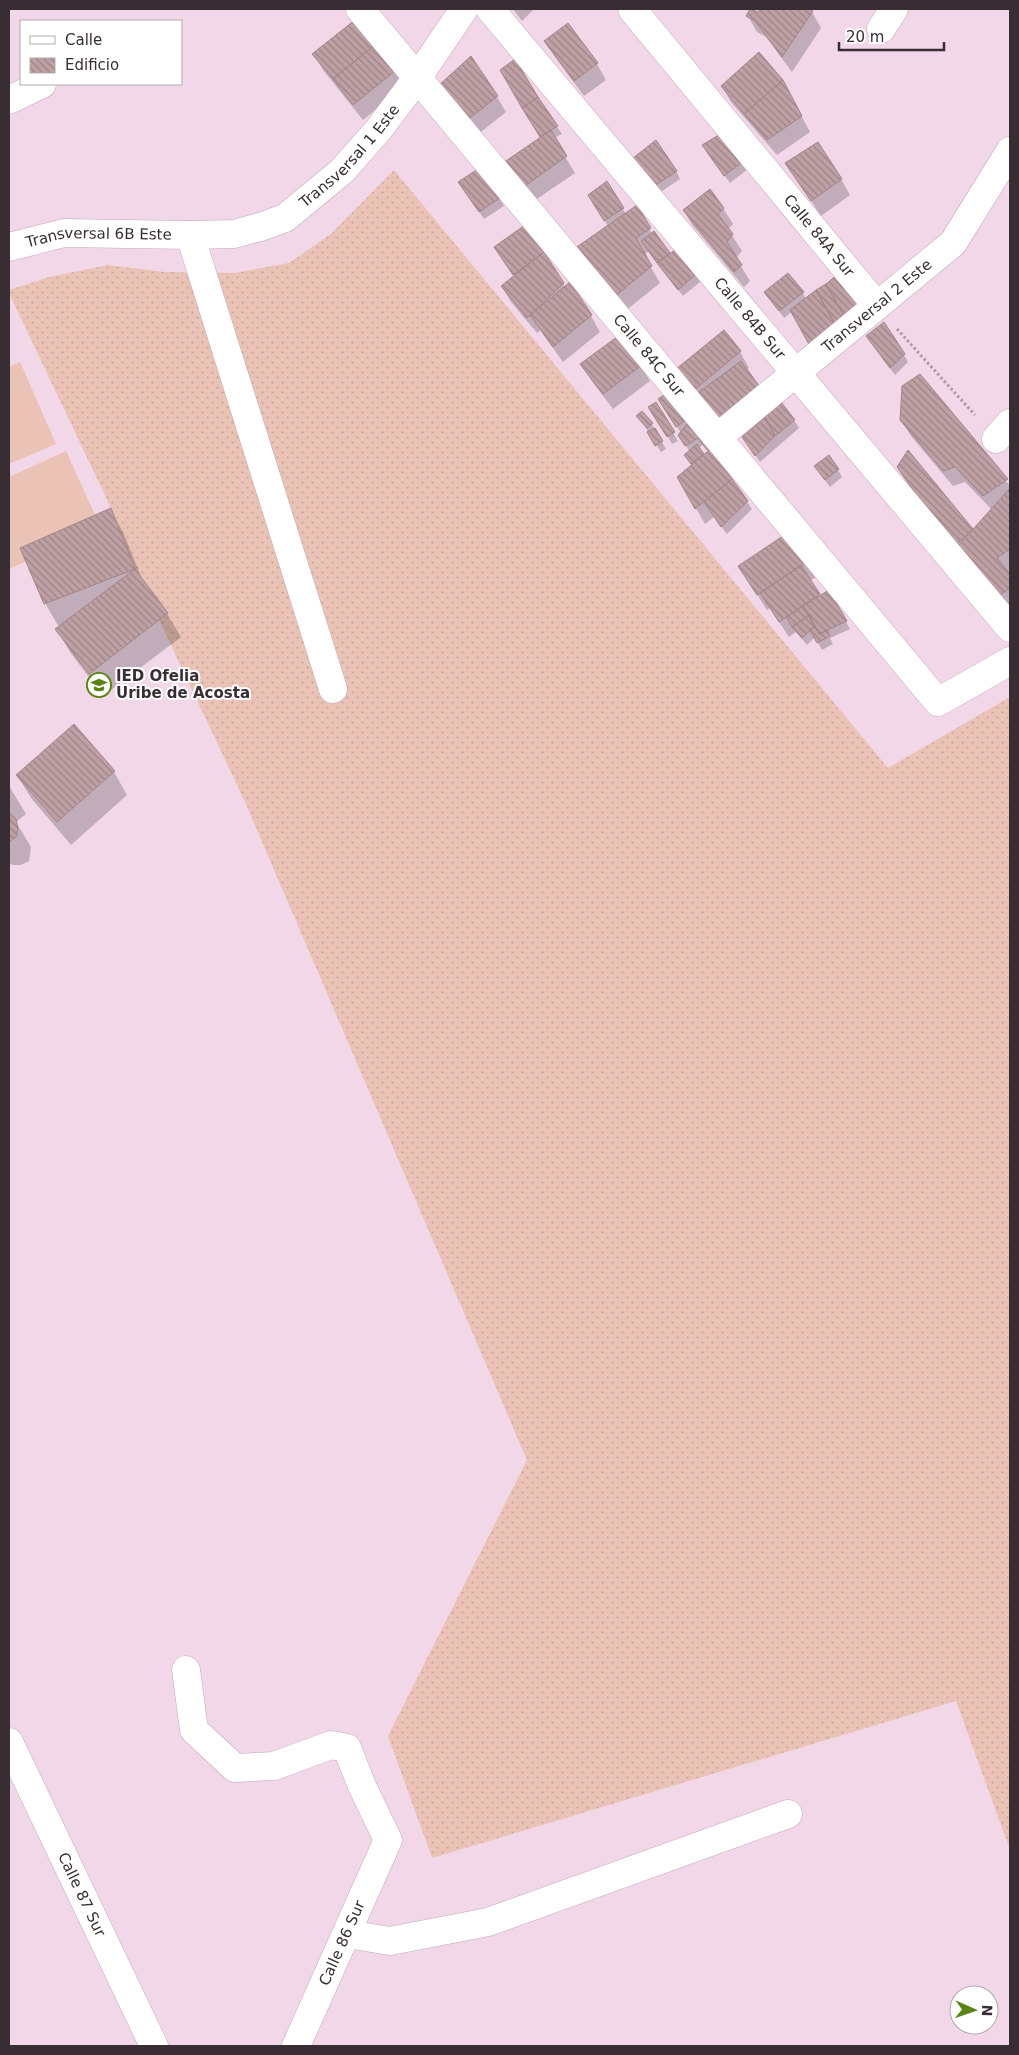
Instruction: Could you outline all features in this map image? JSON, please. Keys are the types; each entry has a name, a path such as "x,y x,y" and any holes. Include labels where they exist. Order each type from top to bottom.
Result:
{"street":[{"name":"Calle 84C Sur","path":"360,9 938,702 1010,661"},
{"name":"Transversal 1 Este","path":"190,236 234,234 260,228 285,218 342,170 379,129 418,77 464,9"},
{"name":"Calle 84B Sur","path":"490,9 1010,628"},
{"name":"Calle 84A Sur","path":"632,9 877,306"},
{"path":"9,100 40,85"},
{"name":"Transversal 2 Este","path":"718,437 953,243 1010,151"},
{"name":"Transversal 6B Este","path":"9,247 64,233 190,236"},
{"path":"190,236 333,689"},
{"name":"Calle 86 Sur","path":"186,1670 194,1730 235,1768 274,1766 331,1745 347,1748 362,1786 388,1840 296,2046"},
{"name":"Calle 87 Sur","path":"9,1742 154,2046"},
{"path":"347,1934 390,1941 488,1922 788,1814"}],"path":[{"path":"877,306 1003,431"}],"shaded area":[{"path":"394,170 888,768 1010,697 1010,1850 956,1701 432,1858 388,1736 527,1460 245,802 135,569 111,508 9,293 9,290 49,277 108,265 165,272 234,273 289,263 331,234"},
{"path":"20,362 56,444 9,464 9,367"},
{"path":"66,451 101,528 9,569 9,477"}],"building":[{"path":"750,9 758,12 760,9 810,9 813,11 782,57 755,21 746,16"},
{"path":"355,20 376,44 333,79 312,54"},
{"path":"568,23 598,63 574,81 544,41"},
{"path":"376,44 396,70 353,105 333,79"},
{"path":"759,52 783,80 744,114 721,86"},
{"path":"471,56 498,96 462,124 437,87"},
{"path":"515,59 538,97 522,108 500,70"},
{"path":"783,80 802,116 767,140 744,114"},
{"path":"538,97 558,126 540,137 522,108"},
{"path":"551,130 567,156 522,188 503,163"},
{"path":"727,130 750,156 724,176 702,145"},
{"path":"656,140 677,171 651,188 628,162"},
{"path":"818,142 842,179 811,201 785,163"},
{"path":"481,167 500,198 479,212 458,182"},
{"path":"607,181 624,208 604,221 588,195"},
{"path":"710,189 724,208 718,214 733,234 727,242 742,265 734,272 683,210"},
{"path":"637,205 651,228 636,238 652,266 614,297 571,251"},
{"path":"525,225 544,252 513,275 494,247"},
{"path":"654,231 670,253 657,263 641,241"},
{"path":"679,247 697,273 678,290 657,263"},
{"path":"544,252 564,283 527,318 501,286"},
{"path":"788,273 804,292 779,311 764,292"},
{"path":"839,273 858,306 844,316 826,284"},
{"path":"570,282 592,315 553,347 530,315"},
{"path":"826,284 844,316 837,328 816,290"},
{"path":"816,290 837,328 811,348 790,310"},
{"path":"884,322 905,354 890,368 866,336"},
{"path":"724,330 741,351 687,396 670,374"},
{"path":"621,334 642,365 603,394 580,364"},
{"path":"741,361 760,387 715,421 695,395"},
{"path":"920,374 1008,479 983,496 955,467 943,471 900,420 902,386"},
{"path":"671,390 689,418 676,427 658,399"},
{"path":"656,402 675,432 667,437 648,407"},
{"path":"781,402 795,420 775,436 765,417"},
{"path":"642,411 653,423 647,428 636,416"},
{"path":"693,417 713,447 707,450 698,438 685,446 678,435"},
{"path":"765,417 775,436 755,456 742,437"},
{"path":"655,428 663,441 655,446 647,432"},
{"path":"697,444 704,454 691,464 684,455"},
{"path":"713,447 732,479 695,509 677,477"},
{"path":"908,450 973,529 953,548 897,467"},
{"path":"829,455 839,469 825,480 814,466"},
{"path":"732,479 748,501 721,527 704,502"},
{"path":"1010,488 1010,549 997,558 1010,574 1010,588 997,597 955,552 961,548 958,546"},
{"path":"111,508 135,569 44,604 20,548"},
{"path":"789,532 808,561 757,595 738,566"},
{"path":"801,565 820,594 779,622 760,593"},
{"path":"135,569 168,613 89,674 55,629"},
{"path":"829,590 847,621 819,634 803,606"},
{"path":"803,606 809,615 792,627 786,617"},
{"path":"809,615 815,626 802,638 792,627"},
{"path":"815,626 819,634 827,630 830,636 817,643 810,630"},
{"path":"74,724 115,771 57,822 16,775"},
{"path":"9,813 16,819 18,828 16,837 9,842"}],"place":[{"name":"IED Ofelia Uribe de Acosta","path":"99,685"}]}
